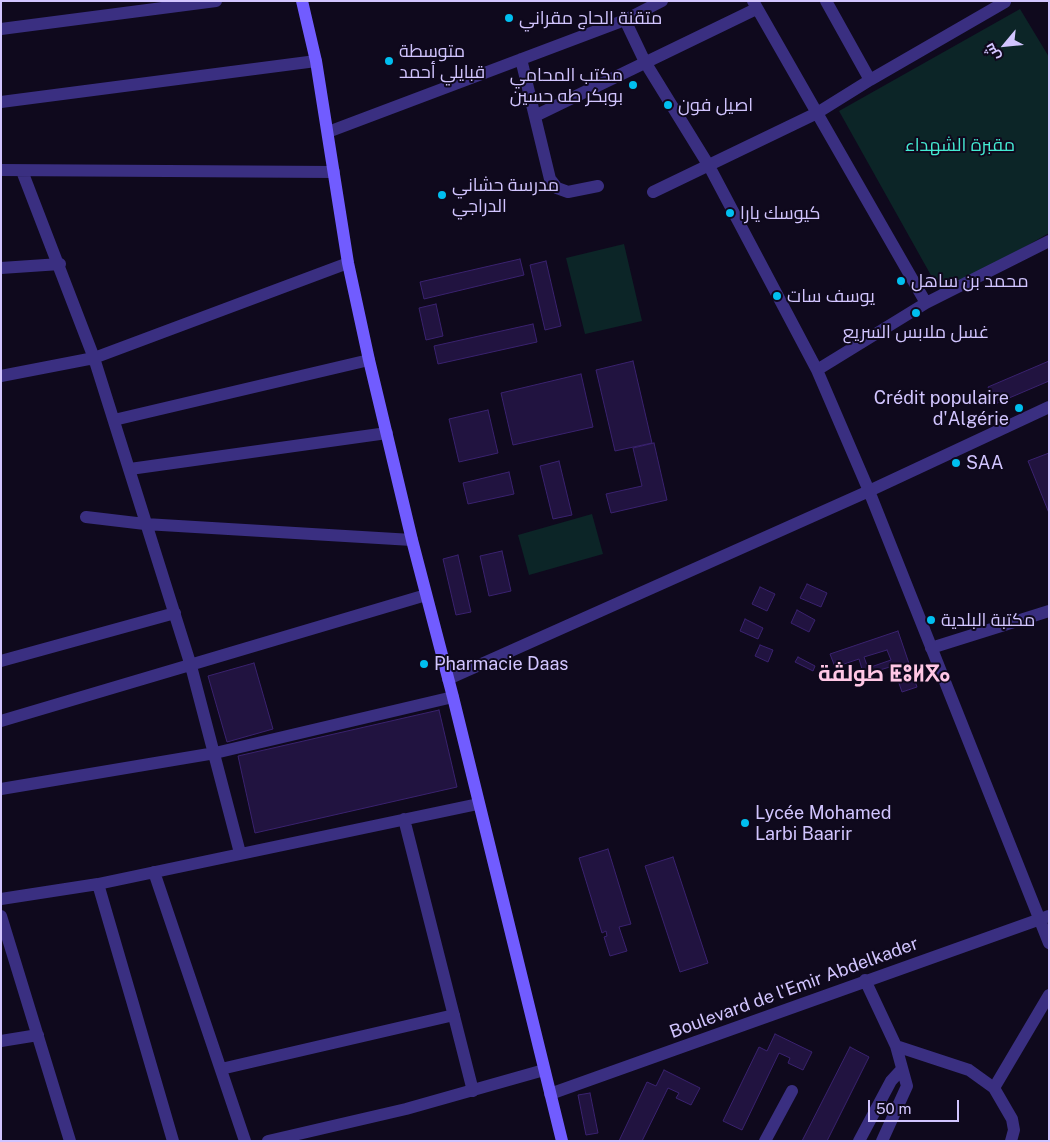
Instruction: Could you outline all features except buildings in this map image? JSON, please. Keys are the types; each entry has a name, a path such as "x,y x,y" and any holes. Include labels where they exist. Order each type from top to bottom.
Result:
{"street":[{"path":"1,29 216,1"},
{"path":"302,1 316,61 348,263 369,360 562,1141"},
{"path":"328,132 625,20 662,1"},
{"path":"826,1 870,80"},
{"path":"653,192 817,113 1005,2"},
{"path":"535,116 645,62 754,5 926,303"},
{"path":"625,20 645,62 709,166 817,370 869,491 1044,917 1049,943"},
{"path":"521,59 550,179 557,188 568,192 598,186"},
{"path":"1,102 316,61"},
{"path":"1,170 334,172"},
{"path":"22,170 60,264 94,358 130,469 145,524 191,666 240,853"},
{"path":"817,370 926,303 1049,241"},
{"path":"1,376 94,358 348,263"},
{"path":"1,268 60,264"},
{"path":"114,420 369,360"},
{"path":"448,679 869,491 1049,407"},
{"path":"130,469 387,433"},
{"path":"86,517 145,524 412,540"},
{"path":"1,721 426,595"},
{"path":"932,648 1049,611"},
{"path":"1,661 175,613"},
{"path":"1,789 215,754 453,697"},
{"path":"1,899 98,884 478,804"},
{"path":"404,819 473,1091"},
{"path":"154,872 245,1141"},
{"path":"98,884 173,1141"},
{"path":"1,916 70,1141"},
{"name":"Boulevard de l'Emir Abdelkader","path":"550,1094 1044,917"},
{"path":"865,980 896,1046 907,1086 882,1141"},
{"path":"994,1088 1049,995"},
{"path":"221,1069 454,1015"},
{"path":"1,1041 38,1035"},
{"path":"896,1046 969,1070 994,1088 1012,1119 1014,1130 1010,1141"},
{"path":"859,1141 891,1081 902,1069"},
{"path":"268,1141 406,1109 544,1070"},
{"path":"891,1081 907,1086"},
{"path":"765,1141 792,1091"}],"green space":[{"name":"مقبرة الشهداء","path":"1020,9 1049,57 1049,233 942,295 839,111"},
{"path":"624,244 642,321 585,334 566,258"},
{"path":"592,514 603,554 529,575 518,535"}],"place":[{"name":"متقنة الحاج مقراني","path":"509,18"},
{"name":"متوسطة قبايلي أحمد","path":"389,61"},
{"name":"مكتب المحامي بوبكر طه حسين","path":"633,85"},
{"name":"اصيل فون","path":"668,105"},
{"name":"مدرسة حشاني الدراجي","path":"442,195"},
{"name":"كيوسك يارا","path":"730,213"},
{"name":"محمد بن ساهل","path":"901,281"},
{"name":"يوسف سات","path":"777,296"},
{"name":"غسل ملابس السريع","path":"916,313"},
{"name":"Crédit populaire d'Algérie","path":"1019,408"},
{"name":"SAA","path":"956,463"},
{"name":"مكتبة البلدية","path":"931,620"},
{"name":"Pharmacie Daas","path":"424,664"},
{"name":"Lycée Mohamed Larbi Baarir","path":"745,823"}],"district":[{"name":"طولڤة ⵟⵓⵍⴳⴰ","path":"884,674"}]}
